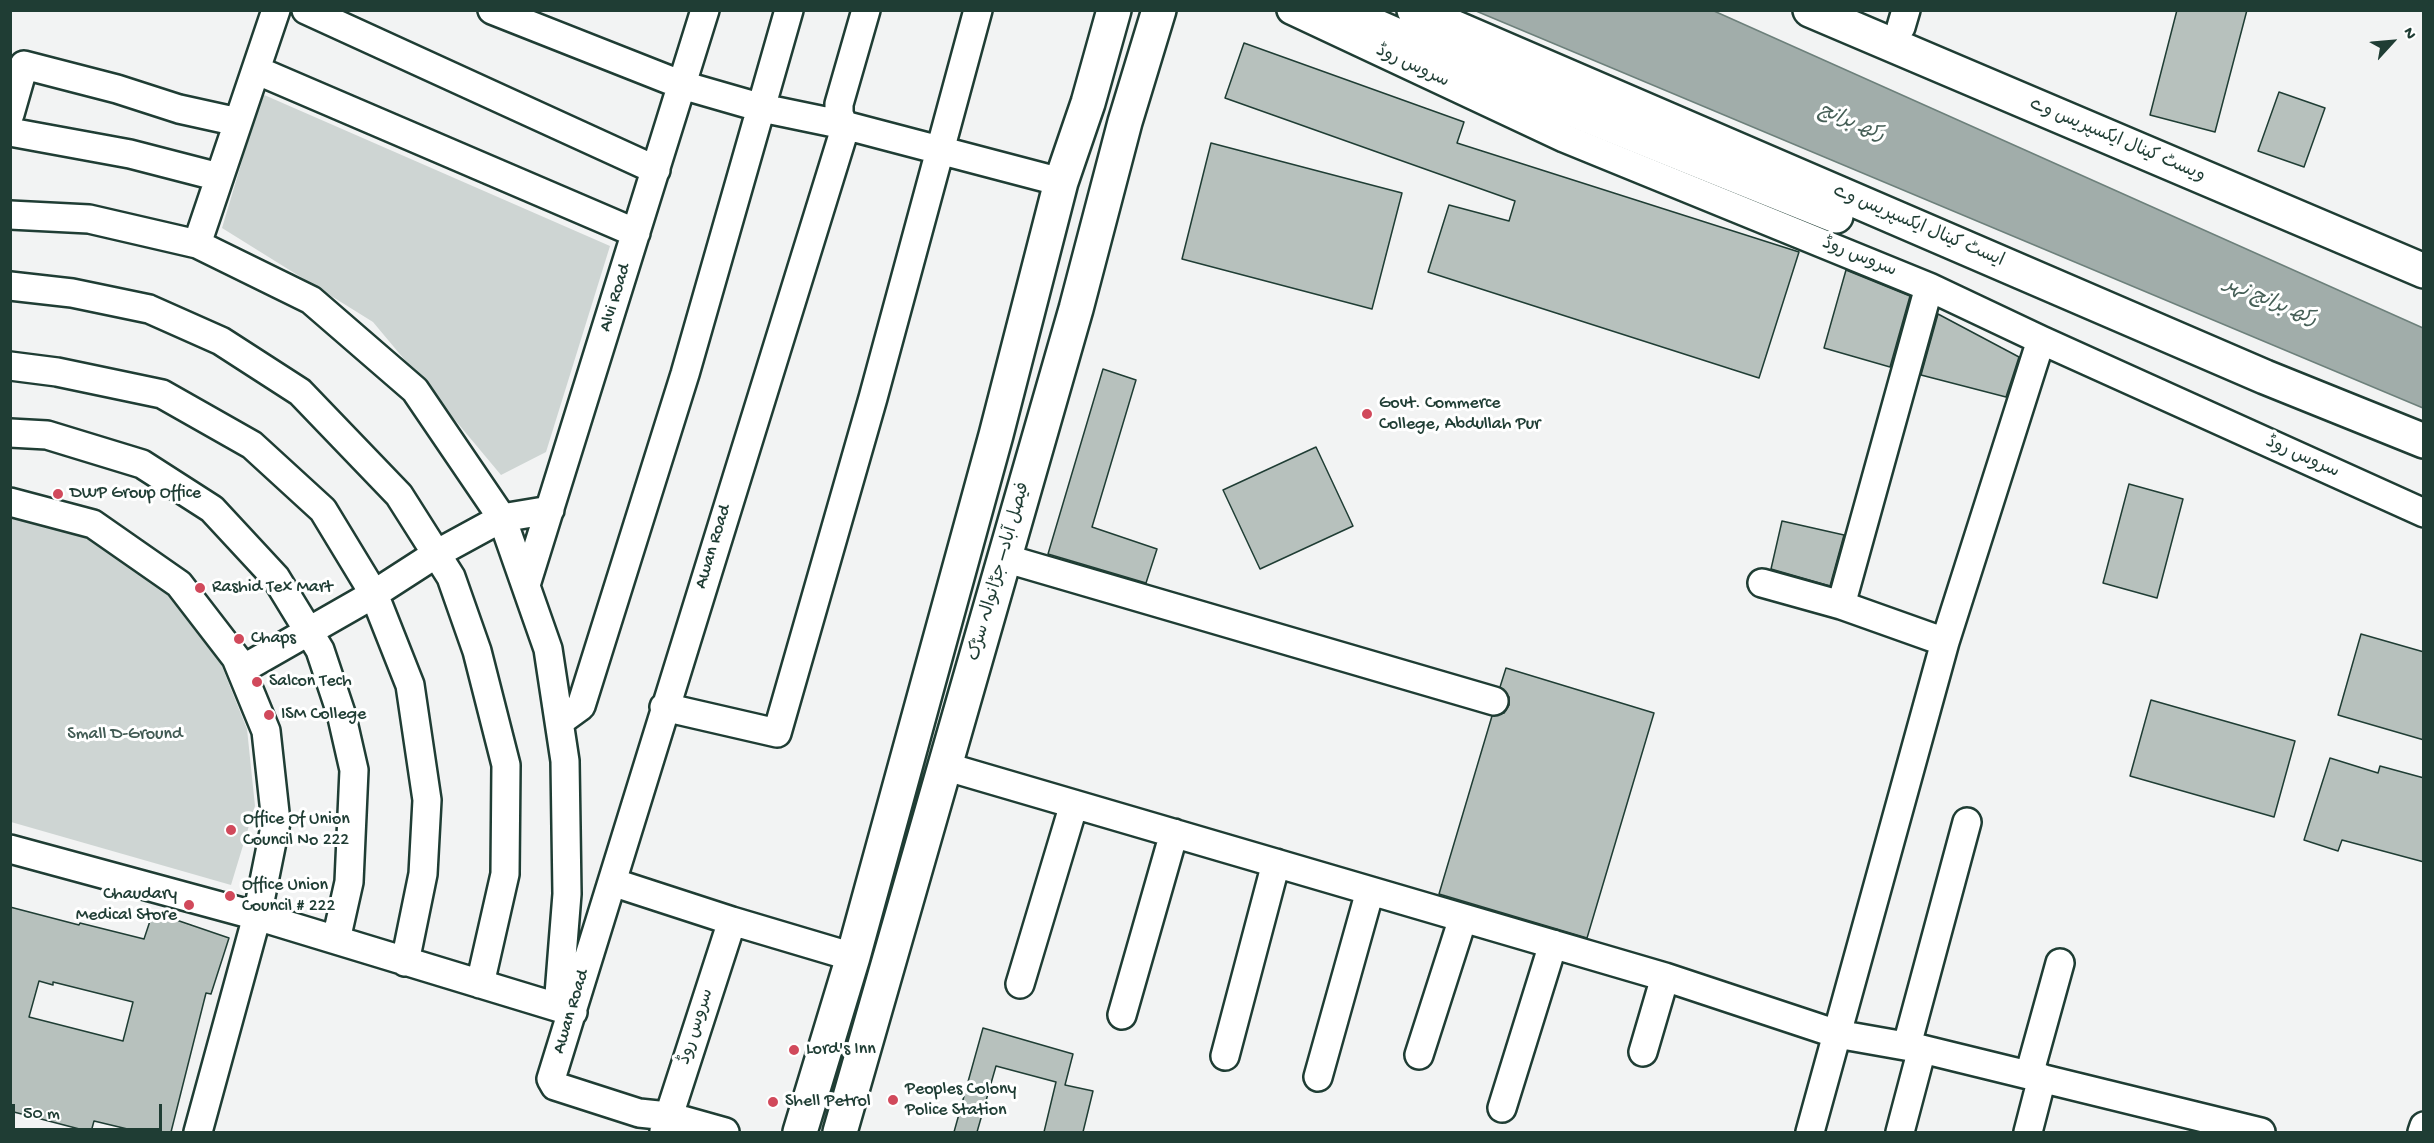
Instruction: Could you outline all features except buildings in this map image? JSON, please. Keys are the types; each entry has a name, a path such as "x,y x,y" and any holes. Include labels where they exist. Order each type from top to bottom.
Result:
{"main road":[{"path":"1102,10 1103,50"},
{"path":"800,1132 853,957 996,435 1061,182 1114,10"},
{"name":"فیصل آباد– جڑانوالہ سڑک","path":"840,1132 1076,309 1125,122 1159,10"},
{"path":"1142,66 1175,10"},
{"path":"1339,10 1508,84 1899,243 2265,377"},
{"name":"ایسٹ کینال ایکسپریس وے","path":"1414,10 2265,377 2424,441"},
{"name":"ویسٹ کینال ایکسپریس وے","path":"1810,10 2424,271"},
{"path":"1863,10 1903,19 2113,139"}],"street":[{"path":"196,244 276,10"},
{"path":"306,10 656,170"},
{"path":"492,10 682,85 762,108 844,125 1061,182"},
{"name":"Alvi Road","path":"526,585 705,10"},
{"path":"560,722 581,706 685,374 789,10"},
{"name":"Awan Road","path":"666,1124 552,1084 551,1079 566,1010 612,882 664,707 842,138 844,125 839,114 839,104 866,10"},
{"path":"664,707 777,733 873,398 978,10"},
{"name":"سروس روڈ","path":"1291,10 1564,138 1929,287 2424,513"},
{"path":"10,114 24,65 117,89 179,109 238,122"},
{"path":"256,70 636,233"},
{"path":"10,132 130,154 219,177"},
{"path":"10,215 88,219 196,244 311,300 415,390 502,518 548,649 565,761 566,1010 257,916 10,849"},
{"path":"10,286 72,293 149,309 221,340 300,392 399,495 451,577 477,651 506,765 505,874 480,984"},
{"path":"1841,605 1929,287"},
{"path":"1810,1132 1945,642 2041,340"},
{"path":"10,366 57,372 162,394 252,445 323,510 374,594 410,685 427,800 423,874 405,962"},
{"path":"10,433 47,435 142,464 213,509 276,578 320,650 341,713 354,770 349,882 336,940"},
{"path":"10,502 93,524 179,584 236,657 266,731 276,822 257,916 198,1132"},
{"path":"241,670 374,594 436,554 502,518 550,510"},
{"path":"1004,558 1494,701"},
{"path":"1762,583 1841,605 1945,642"},
{"path":"944,765 1665,977 1837,1034 1915,1047 2036,1076 2197,1126 2261,1132"},
{"path":"1020,984 1074,804"},
{"path":"1900,1132 1915,1047 1967,822"},
{"path":"1122,1015 1174,833"},
{"path":"1225,1056 1276,863"},
{"path":"612,882 853,957"},
{"path":"1318,1077 1370,891"},
{"path":"1419,1055 1463,918"},
{"name":"سروس روڈ","path":"666,1124 732,921"},
{"path":"1502,1108 1553,944"},
{"path":"2028,1132 2036,1076 2060,963"},
{"path":"1643,1052 1665,977"},
{"path":"666,1124 725,1132"},
{"path":"2422,1132 2424,1126"}],"green space":[{"path":"262,94 610,246 546,452 501,475 373,322 222,228"},
{"name":"Small D-Ground","path":"10,513 87,535 165,592 221,664 247,729 255,806 231,885 11,822"}],"water":[{"path":"1476,11 1714,11 2423,328 2423,408"}],"place":[{"name":"Govt. Commerce College, Abdullah Pur","path":"1367,414"},
{"name":"DWP Group Office","path":"58,494"},
{"name":"Rashid Tex Mart","path":"200,588"},
{"name":"Chaps","path":"239,639"},
{"name":"Salcon Tech","path":"257,682"},
{"name":"ISM College","path":"269,715"},
{"name":"Office Of Union Council No 222","path":"231,830"},
{"name":"Office Union Council # 222","path":"230,896"},
{"name":"Chaudary Medical Store","path":"189,905"},
{"name":"Lord's Inn","path":"794,1050"},
{"name":"Peoples Colony Police Station","path":"893,1100"},
{"name":"Shell Petrol","path":"773,1102"}],"water label":[{"name":"رکھ برانچ","path":"1851,124"},
{"name":"رکھ برانچ نہر","path":"2270,303"}]}
